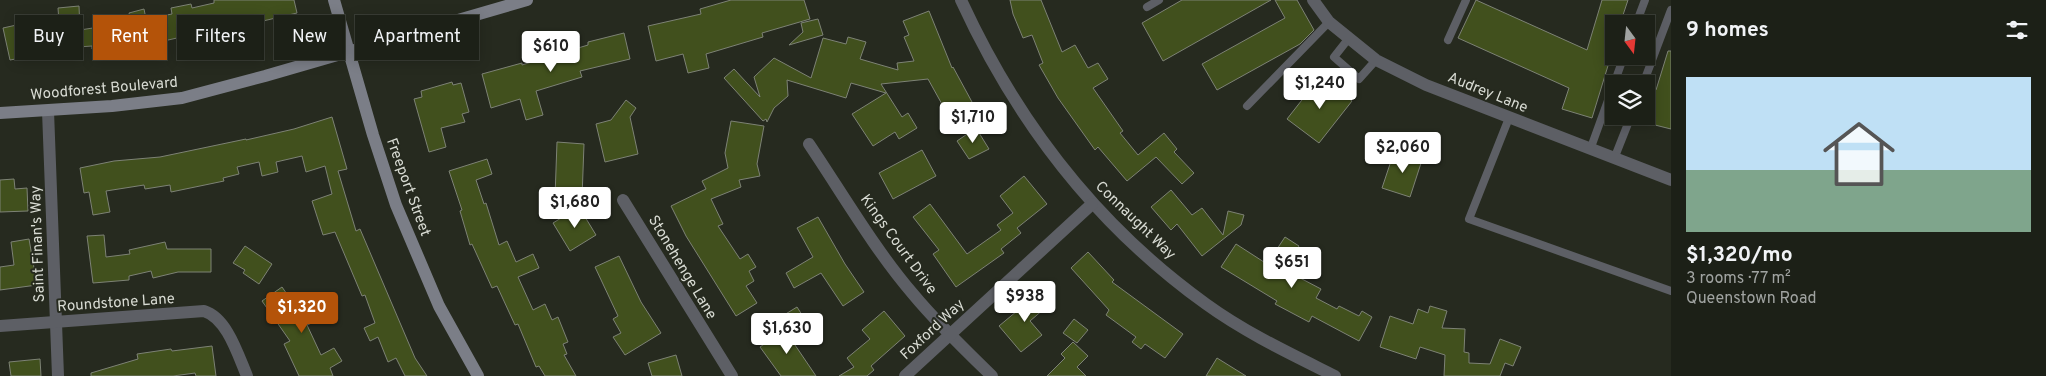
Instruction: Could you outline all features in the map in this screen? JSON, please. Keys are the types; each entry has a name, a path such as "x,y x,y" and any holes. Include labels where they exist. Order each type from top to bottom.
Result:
{"main road":[{"name":"Freeport Street","path":"334,0 373,135 396,205 439,306 478,376"},
{"name":"Woodforest Boulevard","path":"0,112 48,111 182,98 350,52 527,0"}],"street":[{"name":"Connaught Way","path":"961,0 1008,90 1047,148 1092,204 1150,259 1206,304 1271,344 1335,376"},
{"name":"Audrey Lane","path":"1313,0 1329,22 1376,60 1426,85 1671,180"},
{"name":"Saint Finan's Way","path":"48,111 58,376"},
{"name":"Kings Court Drive","path":"809,144 878,247 912,293 950,335 992,376"},
{"name":"Stonehenge Lane","path":"623,200 732,376"},
{"name":"Foxford Way","path":"905,376 1092,204"},
{"name":"Roundstone Lane","path":"0,326 204,311 211,314 229,336 247,376"}],"lane":[{"path":"1147,7 1159,0"},
{"path":"1448,40 1466,0"},
{"path":"1639,15 1645,0"},
{"path":"1646,75 1671,10"},
{"path":"1247,106 1329,22"},
{"path":"1349,38 1334,57 1359,79 1376,60"},
{"path":"1590,150 1621,65"},
{"path":"1509,118 1469,219 1671,291"},
{"path":"1614,159 1627,125"}],"building":[{"path":"214,0 294,0 297,13 274,15 274,18 264,21 264,15 177,15 177,38 167,40 167,15 172,14 171,8 191,4 192,8 214,3"},
{"path":"731,0 804,0 810,19 762,33 763,37 706,54 709,68 688,73 683,54 656,61 648,26 701,14 700,9"},
{"path":"1010,0 1041,0 1062,52 1075,45 1088,68 1098,63 1108,79 1093,88 1123,131 1120,133 1138,155 1164,133 1177,149 1174,152 1194,173 1182,184 1156,157 1127,181 1098,147 1095,150 1058,98 1039,65 1043,63 1032,35 1023,38 1013,14"},
{"path":"1182,0 1271,0 1163,61 1142,23"},
{"path":"1275,0 1297,0 1314,30 1300,44 1217,90 1202,64 1285,18"},
{"path":"1476,0 1587,50 1602,0 1628,0 1623,15 1605,15 1605,65 1608,65 1592,118 1562,109 1569,88 1458,38"},
{"path":"79,6 79,15 58,15 58,8"},
{"path":"144,9 145,15 129,15 129,13"},
{"path":"929,11 952,68 972,102 948,115 928,79 881,84 902,117 908,113 917,128 899,139 895,132 873,146 852,114 886,93 851,83 846,98 787,80 788,96 774,108 767,122 766,119 763,121 724,78 734,69 760,97 754,77 774,58 811,78 823,38 846,44 848,37 866,42 860,59 898,70 897,63 914,61 904,37 909,35 903,21"},
{"path":"818,19 823,35 789,45 803,32 801,23"},
{"path":"15,25 15,59 10,60 3,28"},
{"path":"93,28 93,49 92,46 83,47 83,30"},
{"path":"624,33 630,59 580,71 582,77 536,91 543,115 526,120 520,99 491,108 482,74 522,63 522,65 588,45 588,42"},
{"path":"1668,51 1671,51 1671,129 1655,125 1656,90"},
{"path":"1320,77 1352,101 1319,143 1287,119"},
{"path":"452,82 453,85 461,83 469,112 462,114 465,122 441,128 446,147 429,152 414,99 422,97 421,91"},
{"path":"626,100 636,108 630,117 638,154 605,162 596,124 611,120"},
{"path":"332,117 347,169 338,171 356,231 360,229 415,358 427,376 405,376 396,358 388,362 378,337 370,341 364,328 375,323 365,295 362,296 335,232 323,235 312,201 332,194 325,166 306,172 302,156 276,162 278,172 262,176 259,162 237,167 239,174 223,178 224,181 171,192 170,185 145,189 144,185 106,191 110,212 93,215 89,192 84,193 80,168 114,161 160,157 246,140 294,129"},
{"path":"731,121 764,126 757,164 760,176 739,180 741,187 711,199 723,224 718,226 740,259 748,254 756,267 749,271 754,281 746,286 757,303 736,316 686,236 671,206 706,189 702,181 728,168 725,153"},
{"path":"976,128 989,149 969,159 957,141"},
{"path":"557,142 584,144 582,198 555,197"},
{"path":"922,150 936,176 893,199 879,173"},
{"path":"1394,152 1408,157 1409,153 1423,157 1410,197 1382,188"},
{"path":"487,159 492,174 476,180 484,204 486,203 499,245 507,241 516,262 533,254 539,268 518,277 533,310 545,304 552,320 558,317 568,342 563,344 567,354 564,355 576,376 545,376 539,366 536,367 518,324 515,325 497,286 492,288 472,244 470,245 460,211 462,210 449,171"},
{"path":"1024,176 1047,204 1017,228 1021,233 1001,249 1004,253 956,287 933,254 939,250 913,217 930,204 967,254 1001,230 997,225 1013,213 1000,196"},
{"path":"14,179 15,189 27,188 28,211 0,212 0,180"},
{"path":"1171,190 1192,215 1202,208 1223,235 1228,211 1244,215 1241,225 1202,256 1177,224 1171,230 1151,207"},
{"path":"579,207 596,235 570,251 553,223"},
{"path":"818,217 845,264 864,292 843,306 821,273 794,288 786,273 813,257 797,228"},
{"path":"104,235 106,257 130,254 129,250 165,242 167,249 211,249 211,272 178,272 153,278 151,271 129,276 129,280 93,283 87,236"},
{"path":"1285,237 1299,246 1283,269 1321,289 1316,298 1337,309 1339,306 1359,316 1362,311 1372,317 1359,341 1312,316 1309,322 1275,304 1277,301 1221,267 1236,244 1267,264"},
{"path":"29,239 37,285 0,290 0,267 14,265 11,242"},
{"path":"245,246 272,264 259,284 243,273 245,270 233,263"},
{"path":"1088,252 1114,280 1112,282 1183,334 1165,358 1145,344 1141,349 1132,342 1136,337 1106,315 1109,310 1071,268"},
{"path":"619,256 641,302 661,333 625,355 613,337 621,333 613,319 618,316 595,267"},
{"path":"282,287 298,310 325,300 331,315 307,325 321,355 334,348 342,361 330,368 333,376 299,376 284,344 290,341 262,301"},
{"path":"1041,291 1051,303 1030,321 1042,335 1021,352 999,326"},
{"path":"1430,306 1447,311 1442,328 1465,329 1464,352 1469,353 1469,363 1490,364 1500,339 1521,347 1513,366 1505,363 1500,376 1444,376 1445,355 1420,347 1416,359 1380,347 1390,316 1413,324 1418,309 1428,313"},
{"path":"797,307 806,321 792,329 784,315"},
{"path":"884,311 905,336 871,366 874,370 867,376 839,376 854,367 847,358 870,339 862,330"},
{"path":"1074,319 1088,330 1077,343 1063,333"},
{"path":"789,327 799,342 795,345 816,376 781,376 760,347"},
{"path":"1073,342 1088,356 1077,367 1086,376 1047,376 1065,358 1061,354"},
{"path":"212,346 216,376 196,376 195,373 173,376 91,376 91,373 138,359 137,354"},
{"path":"676,355 682,376 652,376 648,363"},
{"path":"1217,358 1246,376 1206,376"},
{"path":"40,359 41,376 11,376 9,362"}]}
